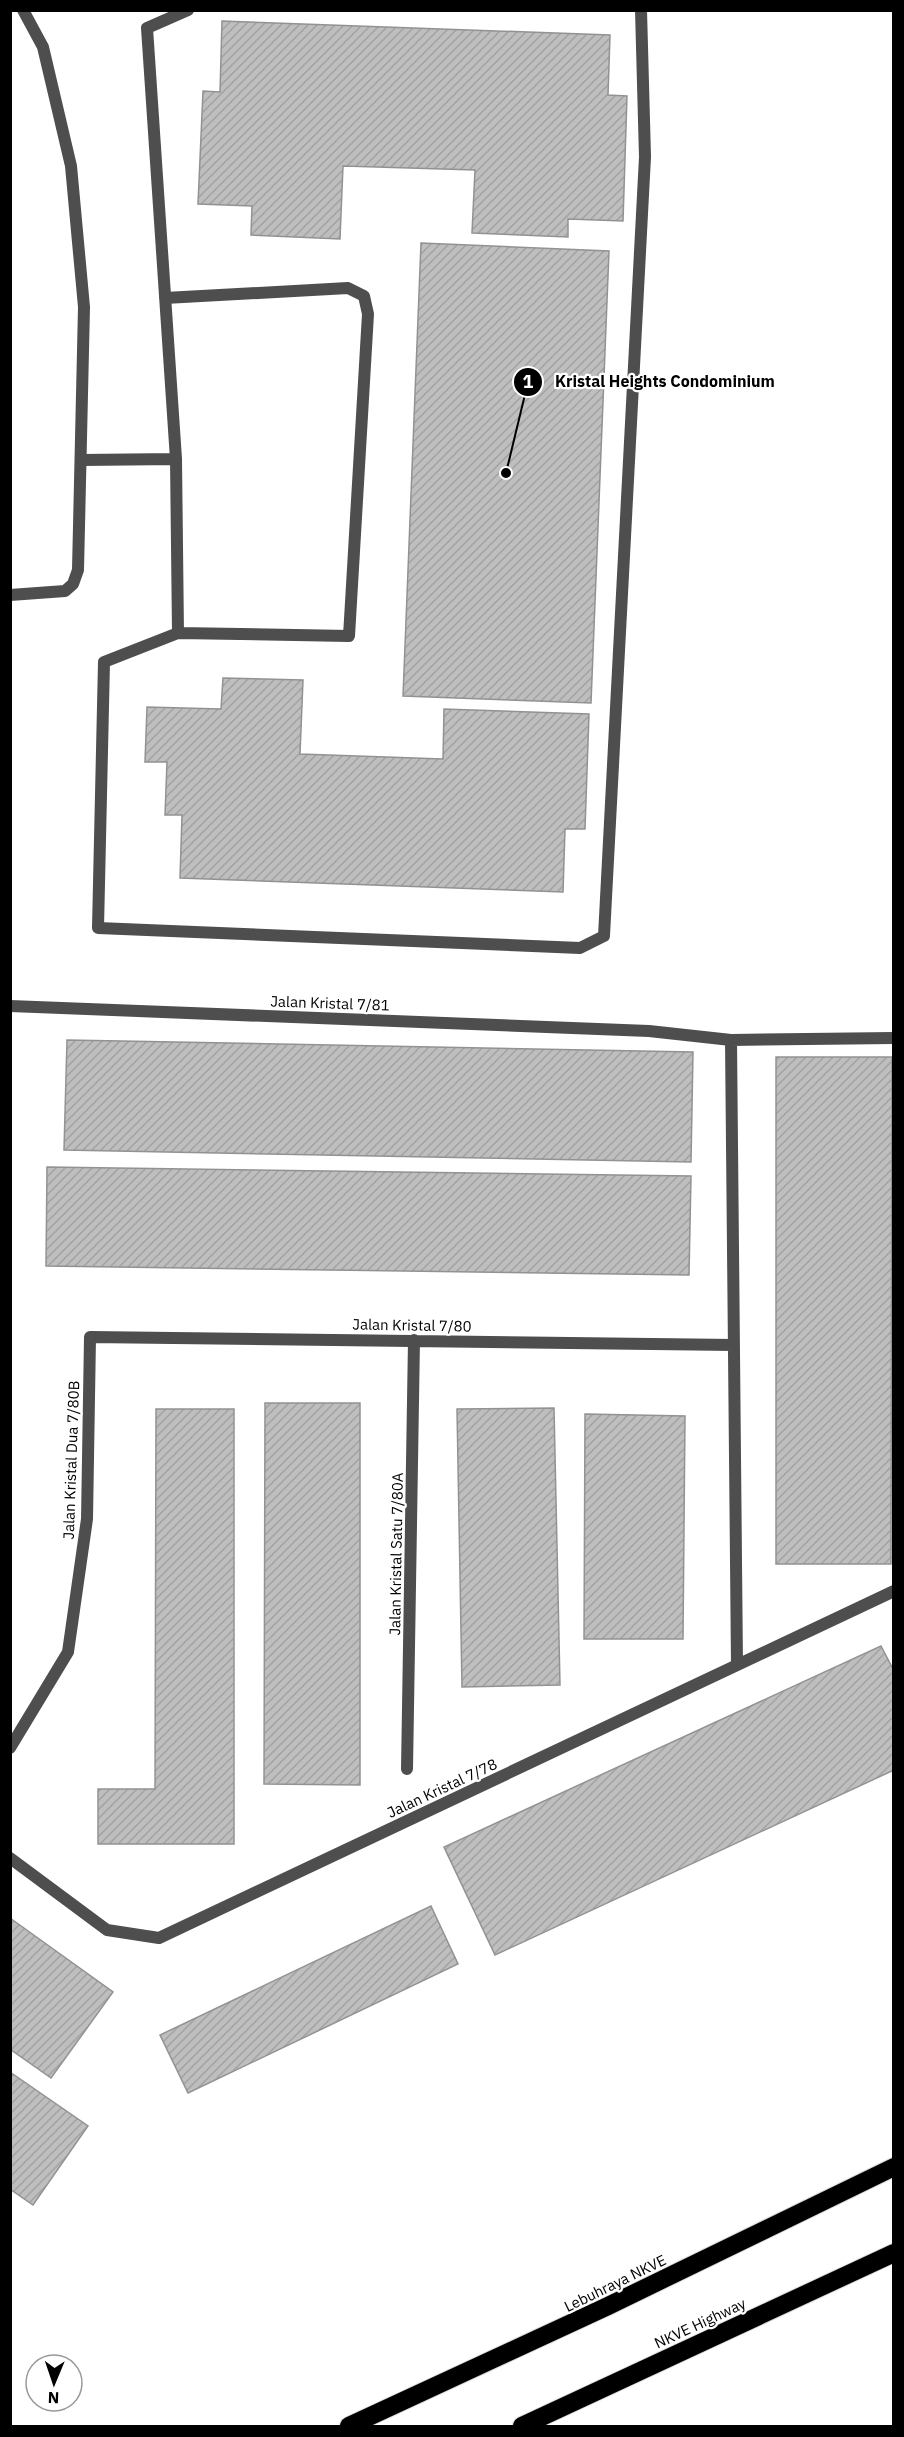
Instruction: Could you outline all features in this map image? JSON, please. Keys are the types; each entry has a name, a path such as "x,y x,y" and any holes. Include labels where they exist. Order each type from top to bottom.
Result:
{"highway":[{"name":"Lebuhraya NKVE","path":"350,2427 608,2306 894,2167"},
{"name":"NKVE Highway","path":"522,2427 894,2253"}],"street":[{"path":"10,595 64,591 73,584 78,570 81,460 84,307 71,166 43,47 23,10"},
{"path":"178,633 176,459 147,28 188,10"},
{"path":"165,298 348,288 364,296 368,314 349,636 178,633 104,662 98,928 580,948 604,936 645,157 641,10"},
{"path":"81,460 176,459"},
{"name":"Jalan Kristal 7/81","path":"10,1006 649,1030 731,1040 894,1038"},
{"path":"731,1040 737,1665"},
{"name":"Jalan Kristal 7/80","path":"90,1337 734,1345"},
{"name":"Jalan Kristal Dua 7/80B","path":"10,1748 68,1652 87,1519 90,1337"},
{"name":"Jalan Kristal Satu 7/80A","path":"407,1769 414,1340"},
{"name":"Jalan Kristal 7/78","path":"10,1858 107,1930 159,1938 894,1591"}],"building":[{"path":"222,21 610,35 608,95 627,96 623,221 568,219 568,237 472,233 475,170 343,166 340,239 251,235 252,206 198,204 203,91 220,92"},
{"path":"421,243 609,251 591,703 403,696"},
{"path":"223,678 303,680 300,754 443,759 444,709 589,714 585,829 565,829 563,892 180,878 182,815 165,815 167,762 145,762 147,707 221,709"},
{"path":"67,1040 693,1052 691,1162 64,1150"},
{"path":"776,1057 892,1057 891,1564 776,1564"},
{"path":"47,1167 691,1176 689,1275 46,1266"},
{"path":"265,1403 360,1403 360,1785 264,1784"},
{"path":"554,1408 560,1685 462,1687 457,1409"},
{"path":"156,1409 234,1409 234,1844 98,1844 98,1789 155,1789"},
{"path":"585,1414 685,1416 683,1639 584,1639"},
{"path":"881,1646 894,1671 894,1770 495,1955 444,1847"},
{"path":"431,1906 458,1964 188,2093 160,2035"},
{"path":"10,1918 113,1992 51,2078 10,2049"},
{"path":"10,2072 88,2126 33,2205 10,2189"}],"place":[{"name":"Kristal Heights Condominium","path":"506,473"}]}
